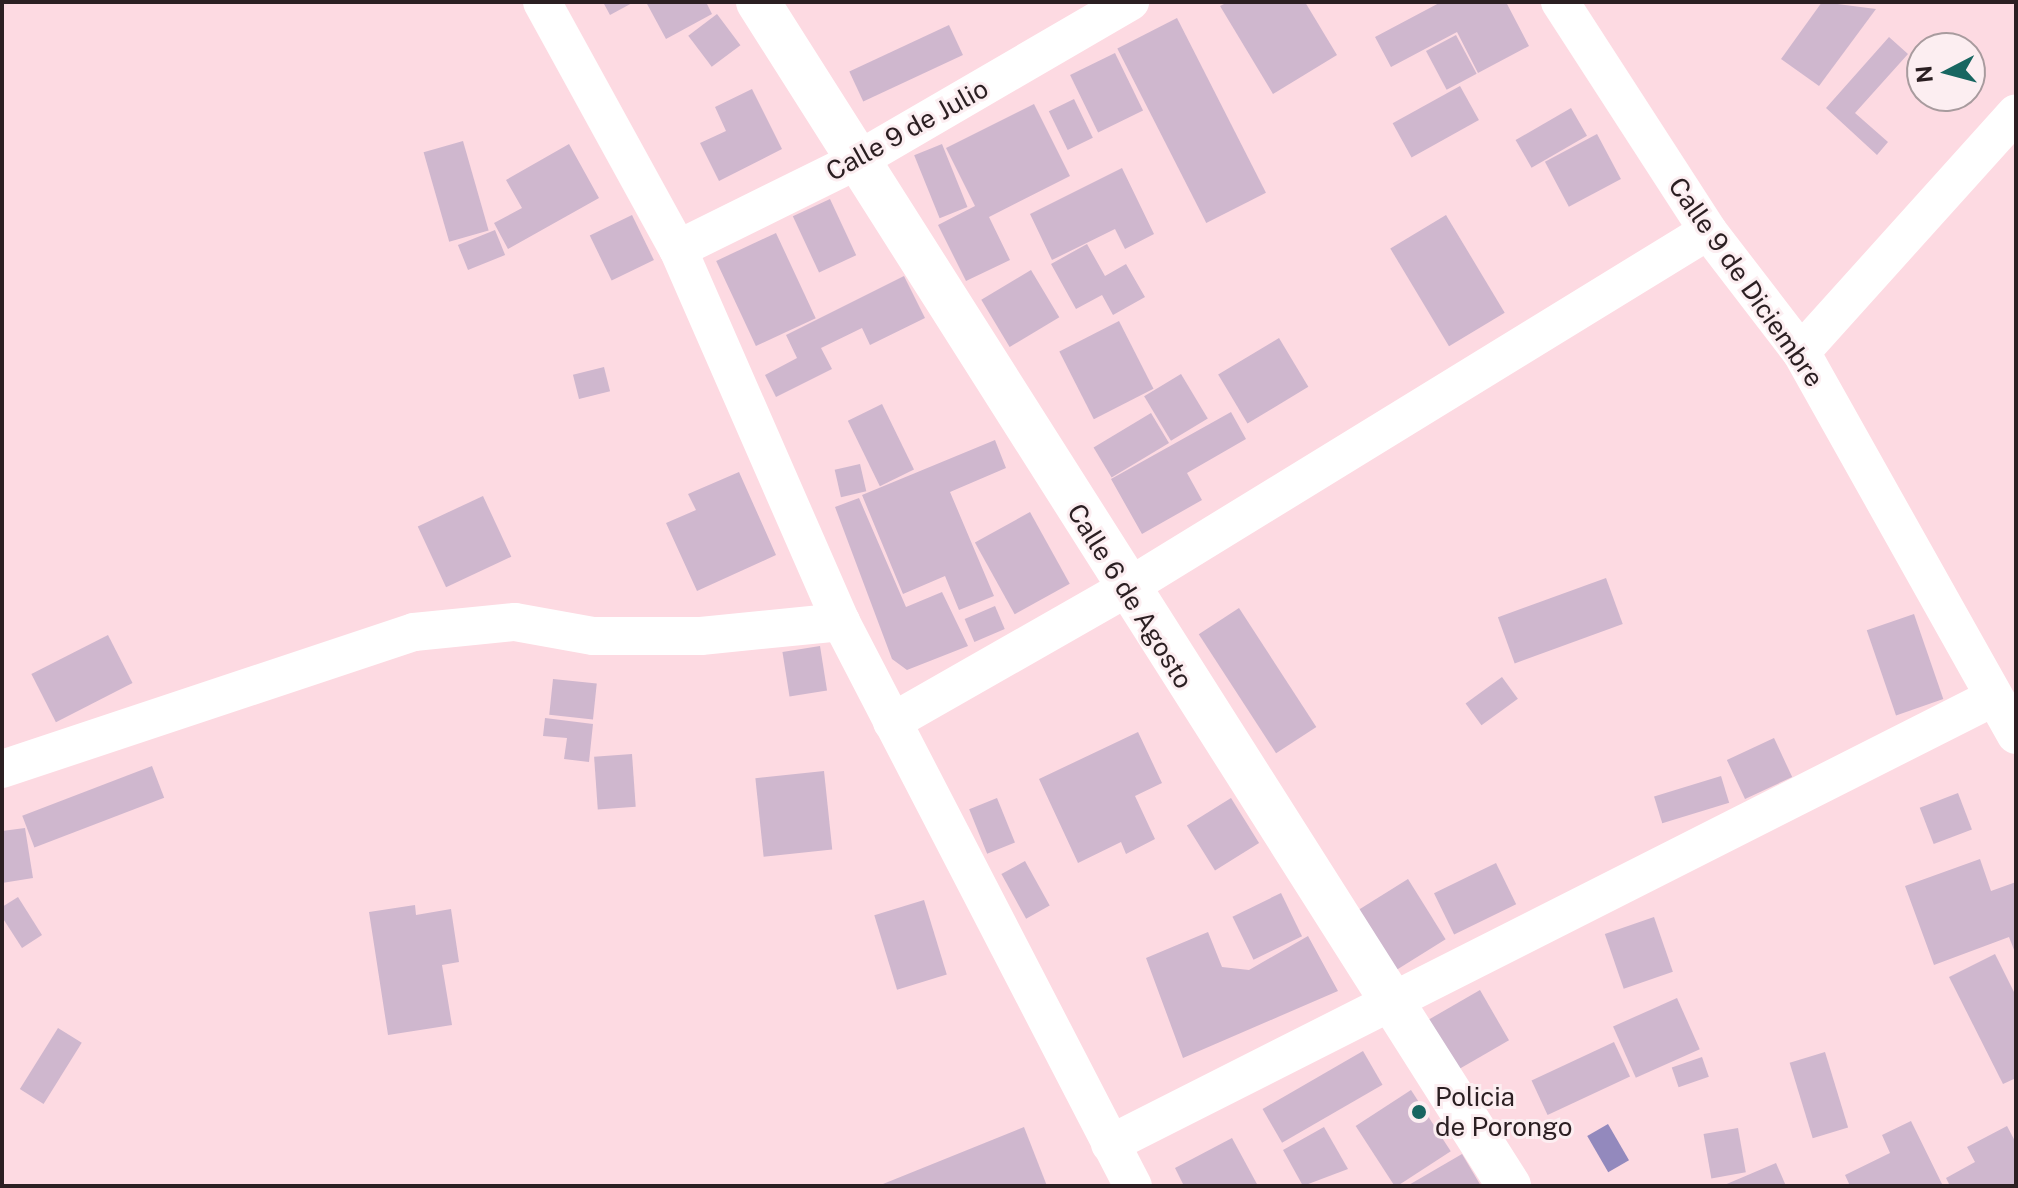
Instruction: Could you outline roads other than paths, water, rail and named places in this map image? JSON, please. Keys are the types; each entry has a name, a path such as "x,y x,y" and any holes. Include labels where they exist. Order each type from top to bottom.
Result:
{"main road":[{"name":"Calle 6 de Agosto","path":"758,2 1125,589 1509,1186"}],"street":[{"path":"542,2 678,249 841,622 1133,1186"},
{"name":"Calle 9 de Julio","path":"678,249 858,160 1130,2"},
{"name":"Calle 9 de Diciembre","path":"1560,2 1708,231 1801,352 1992,698 2016,735"},
{"path":"1801,352 2016,113"},
{"path":"892,722 1125,589 1708,231"},
{"path":"2,769 414,632 515,622 593,636 701,636 841,622"},
{"path":"1110,1144 1390,998 1992,698"}],"place":[{"name":"Policia de Porongo","path":"1419,1112"}]}
